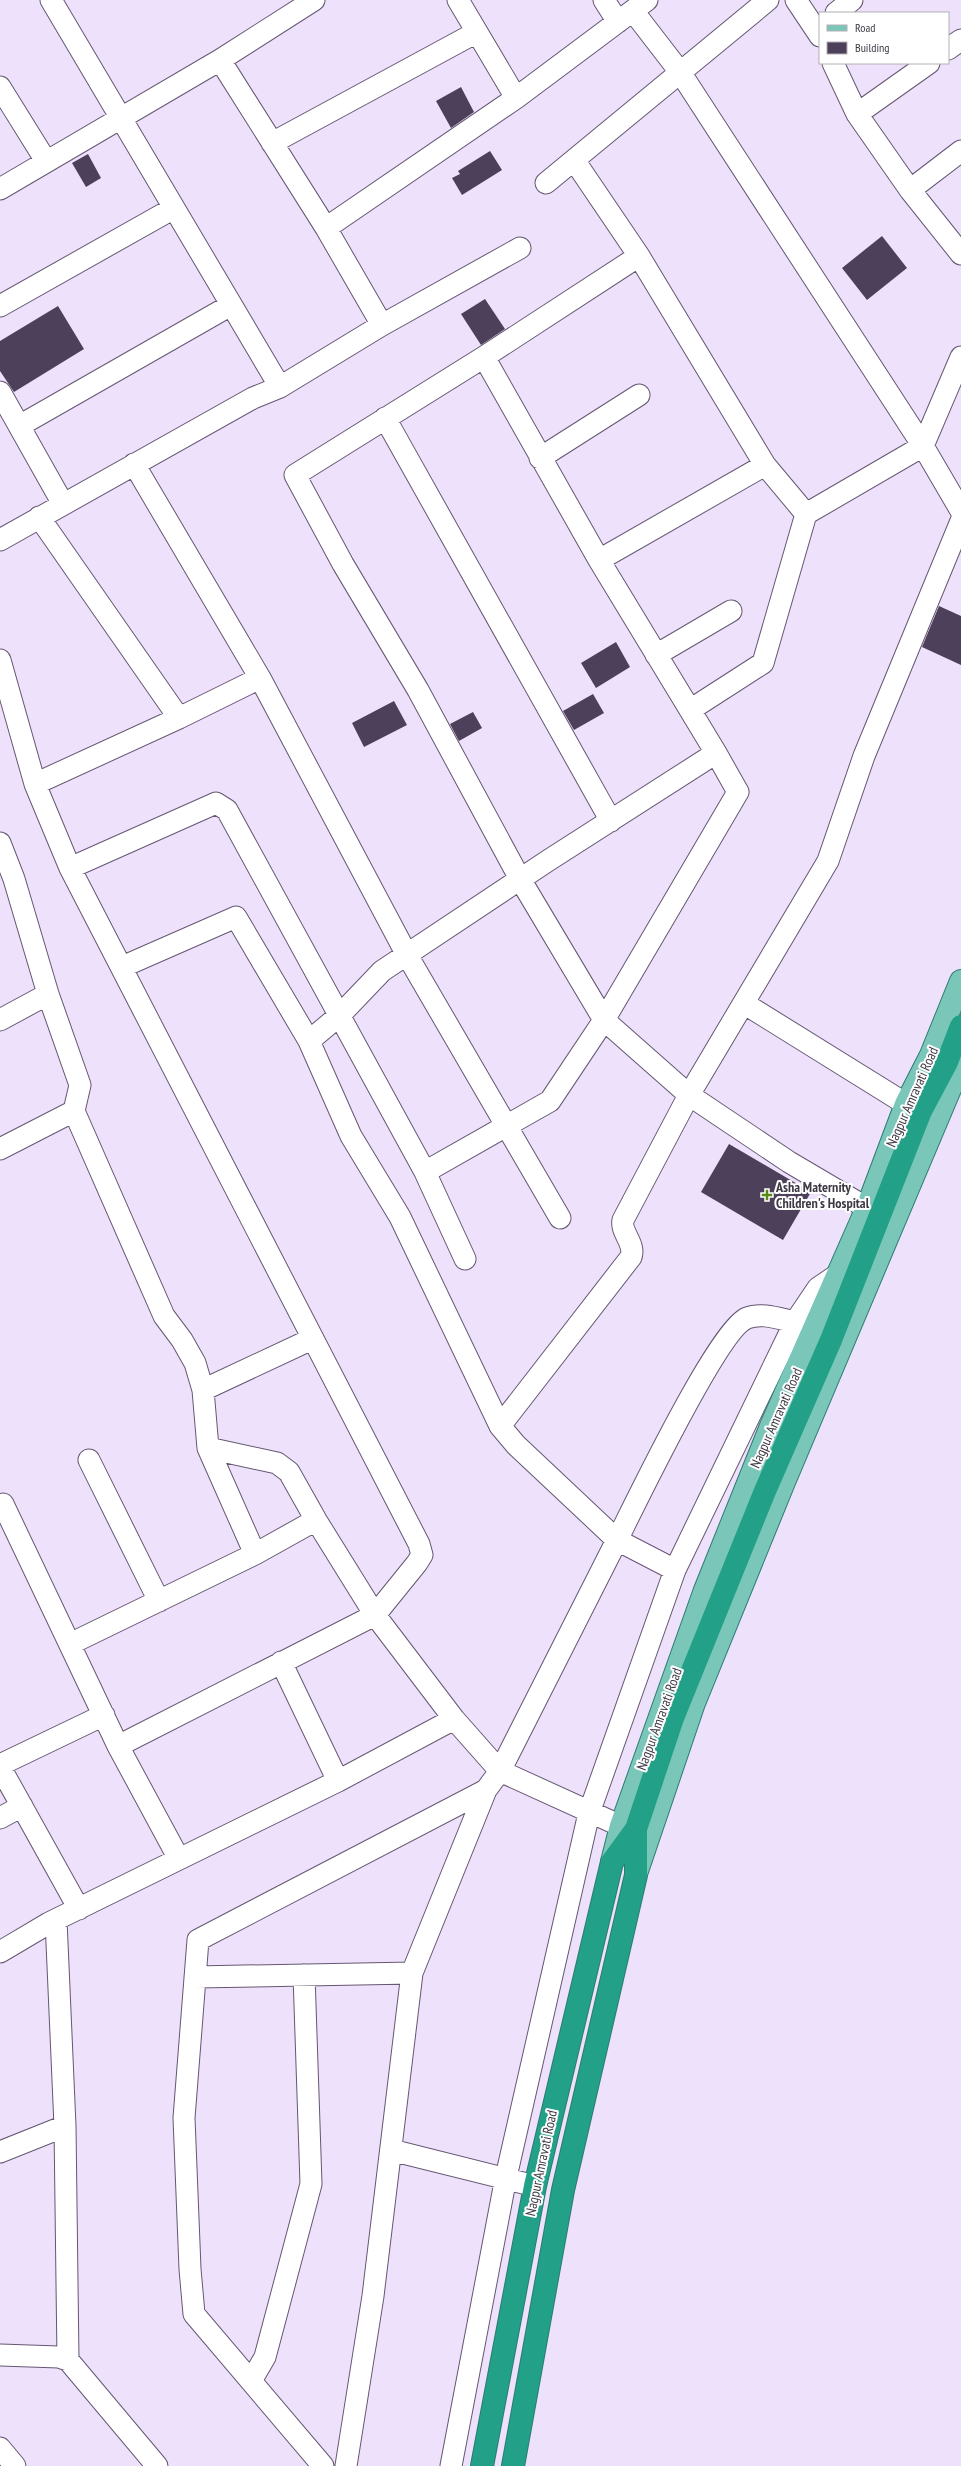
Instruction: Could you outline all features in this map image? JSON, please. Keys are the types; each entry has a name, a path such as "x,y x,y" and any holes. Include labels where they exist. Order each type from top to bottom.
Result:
{"highway":[{"path":"628,1828 764,1491 831,1340 921,1112 947,1062 961,1026"},
{"name":"Nagpur Amravati Road","path":"482,2466 535,2186 612,1862 628,1828"},
{"name":"Nagpur Amravati Road","path":"513,2466 563,2190 636,1875 628,1828"}],"main road":[{"name":"Nagpur Amravati Road","path":"628,1828 708,1583 771,1426 840,1273 867,1208 906,1104 931,1055 961,981"},
{"name":"Nagpur Amravati Road","path":"636,1875 694,1703 787,1474 961,1063"}],"street":[{"path":"51,0 280,387"},
{"path":"0,188 220,60 314,0"},
{"path":"458,0 516,98"},
{"path":"604,0 632,11 680,72 923,446 961,511"},
{"path":"546,183 768,0"},
{"path":"796,0 819,30"},
{"path":"837,12 852,0"},
{"path":"326,228 516,98 632,11"},
{"path":"272,143 477,32"},
{"path":"949,48 961,40"},
{"path":"220,60 326,228 382,325"},
{"path":"833,64 858,114 910,190 961,254"},
{"path":"858,114 928,64"},
{"path":"0,87 46,162"},
{"path":"910,190 961,151"},
{"path":"574,160 639,256 765,465 806,514"},
{"path":"0,306 174,208"},
{"path":"0,540 253,398 280,387 382,325 520,248"},
{"path":"639,256 484,357 295,475 343,564 418,690 520,879 604,1020 689,1095 789,1162 867,1208"},
{"path":"19,426 231,306"},
{"path":"425,1172 550,1101 604,1020 738,792 599,560 484,357"},
{"path":"690,710 763,663 806,514 923,446 961,357"},
{"path":"0,392 63,504"},
{"path":"540,458 639,395"},
{"path":"385,418 611,821"},
{"path":"134,464 260,678 407,955 560,1218"},
{"path":"599,560 765,465"},
{"path":"39,517 179,718"},
{"path":"500,1426 632,1257 633,1250 622,1223 623,1220 689,1095 745,1004 828,861 864,756 961,521"},
{"path":"656,655 732,611"},
{"path":"0,660 35,784 70,868 312,1340 419,1544 422,1555 375,1615 118,1746"},
{"path":"35,784 179,718 260,678"},
{"path":"309,1041 340,1015 382,971 520,879 716,753"},
{"path":"70,868 216,803 227,810 425,1172 465,1259"},
{"path":"0,843 7,882 80,1085 74,1111 164,1316 182,1340 195,1363 203,1390 208,1448 255,1554"},
{"path":"122,967 236,917 309,1041 351,1136 400,1217 500,1426 516,1445 617,1540 675,1570"},
{"path":"0,1020 48,994"},
{"path":"745,1004 906,1104"},
{"path":"0,1149 74,1111"},
{"path":"451,2466 506,2177 589,1813 675,1570 795,1322 818,1288 840,1273"},
{"path":"346,2466 373,2296 412,1973 486,1790 500,1771 692,1395 731,1332 746,1318 759,1315 795,1322"},
{"path":"203,1390 312,1340"},
{"path":"208,1448 277,1463 289,1472 316,1520 375,1615 454,1719 500,1771 589,1813 628,1828"},
{"path":"89,1460 159,1601"},
{"path":"3,1504 118,1746 179,1859"},
{"path":"70,1644 255,1554 316,1520"},
{"path":"281,1662 338,1781"},
{"path":"79,1909 0,1766 104,1715"},
{"path":"0,1952 56,1920 338,1781 454,1719"},
{"path":"323,2466 194,2314 190,2269 184,2118 198,1940 486,1790"},
{"path":"0,1818 22,1806"},
{"path":"56,1920 65,2126 68,2360"},
{"path":"195,1977 412,1973"},
{"path":"251,2381 267,2350 311,2184 304,1975"},
{"path":"0,2152 65,2126"},
{"path":"391,2150 506,2177 535,2186"},
{"path":"0,2355 59,2357 68,2360 156,2466"},
{"path":"0,2448 15,2466"}],"building":[{"path":"461,87 474,112 451,128 436,101"},
{"path":"490,151 502,170 462,195 452,178 460,174 458,171"},
{"path":"88,154 101,178 86,187 72,163"},
{"path":"882,236 907,268 867,300 842,268"},
{"path":"485,299 505,329 481,345 461,314"},
{"path":"58,306 84,349 14,392 0,371 0,341"},
{"path":"939,606 961,616 961,665 922,647"},
{"path":"616,642 630,667 596,688 581,663"},
{"path":"593,694 604,713 574,730 563,711"},
{"path":"394,701 407,725 364,747 352,723"},
{"path":"473,712 482,728 459,741 450,724"},
{"path":"729,1144 811,1192 783,1240 701,1192"}],"place":[{"name":"Asha Maternity Children's Hospital","path":"767,1195"}]}
